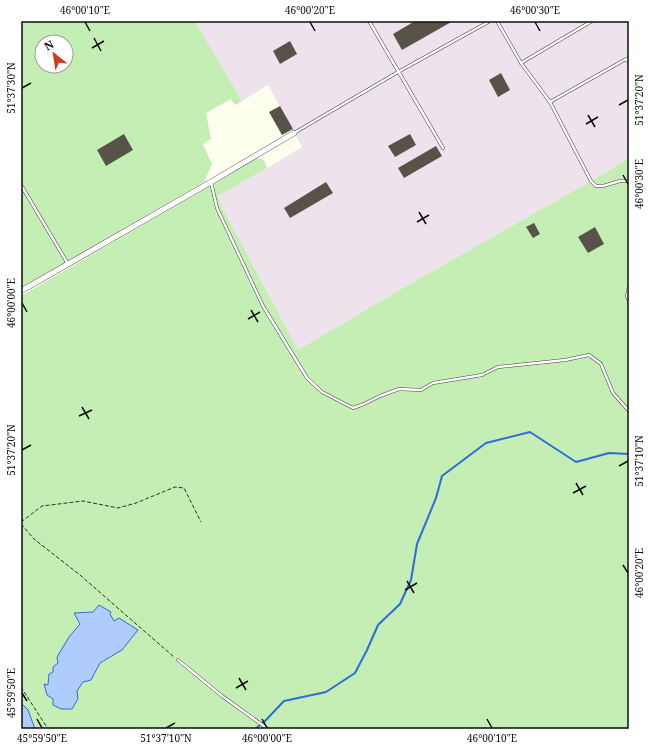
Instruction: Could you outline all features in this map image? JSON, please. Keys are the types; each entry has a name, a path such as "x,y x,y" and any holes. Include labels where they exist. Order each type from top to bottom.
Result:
{"street":[{"path":"21,292 294,133"}],"lane":[{"path":"369,21 443,148"},
{"path":"294,133 398,72 490,21"},
{"path":"497,21 521,63 550,102 591,181 596,186 603,186 620,180 629,181"},
{"path":"521,63 592,21"},
{"path":"550,102 626,59 629,62"},
{"path":"211,182 217,208 263,306 307,378 322,392 353,408 399,389 421,390 433,383 482,375 498,367 565,360 589,355 601,364 613,393 629,411"},
{"path":"21,185 68,264"},
{"path":"629,287 627,296 629,301"},
{"path":"178,660 222,696 268,729"}],"path":[{"path":"178,660 80,575 34,539 21,523 42,506 83,501 118,508 136,503 175,487 184,488 201,522"},
{"path":"21,687 48,729"}],"shaded area":[{"path":"195,21 629,21 629,158 298,350 222,207 218,196 302,147 268,85 242,101"}],"green space":[{"path":"21,21 195,21 242,101 235,105 231,99 206,113 211,139 203,144 212,164 204,182 21,288"},
{"path":"258,158 264,160 267,168 218,196 222,207 298,350 629,158 629,729 35,729 28,710 21,703 21,296","holes":["93,612 110,614 114,621 122,650 100,663 91,680 83,682 77,691 78,699 45,684 48,685 58,663 58,657 69,637 80,623 75,613"]}],"water":[{"path":"99,605 111,612 110,614 114,621 119,618 138,630 122,650 100,663 91,680 83,682 77,691 78,699 72,709 61,709 53,705 53,699 47,695 44,684 48,685 49,674 53,672 53,667 58,663 57,657 69,637 80,624 74,613 93,612"},
{"path":"21,703 28,710 35,729 21,729"}],"building":[{"path":"415,21 453,21 402,50 393,34"},
{"path":"290,41 297,54 280,64 273,51"},
{"path":"501,73 510,90 498,97 489,80"},
{"path":"280,106 293,129 282,135 269,112"},
{"path":"124,134 133,150 106,166 97,150"},
{"path":"410,134 416,145 395,157 388,146"},
{"path":"436,146 442,156 404,178 398,168"},
{"path":"326,182 333,193 290,218 284,208"},
{"path":"534,223 540,234 533,238 526,227"},
{"path":"595,227 604,244 588,253 578,237"}],"waterway":[{"path":"255,729 284,701 326,692 355,673 378,625 400,604 411,580 417,544 436,498 442,476 486,443 530,432 576,462 609,453 629,454"}]}
